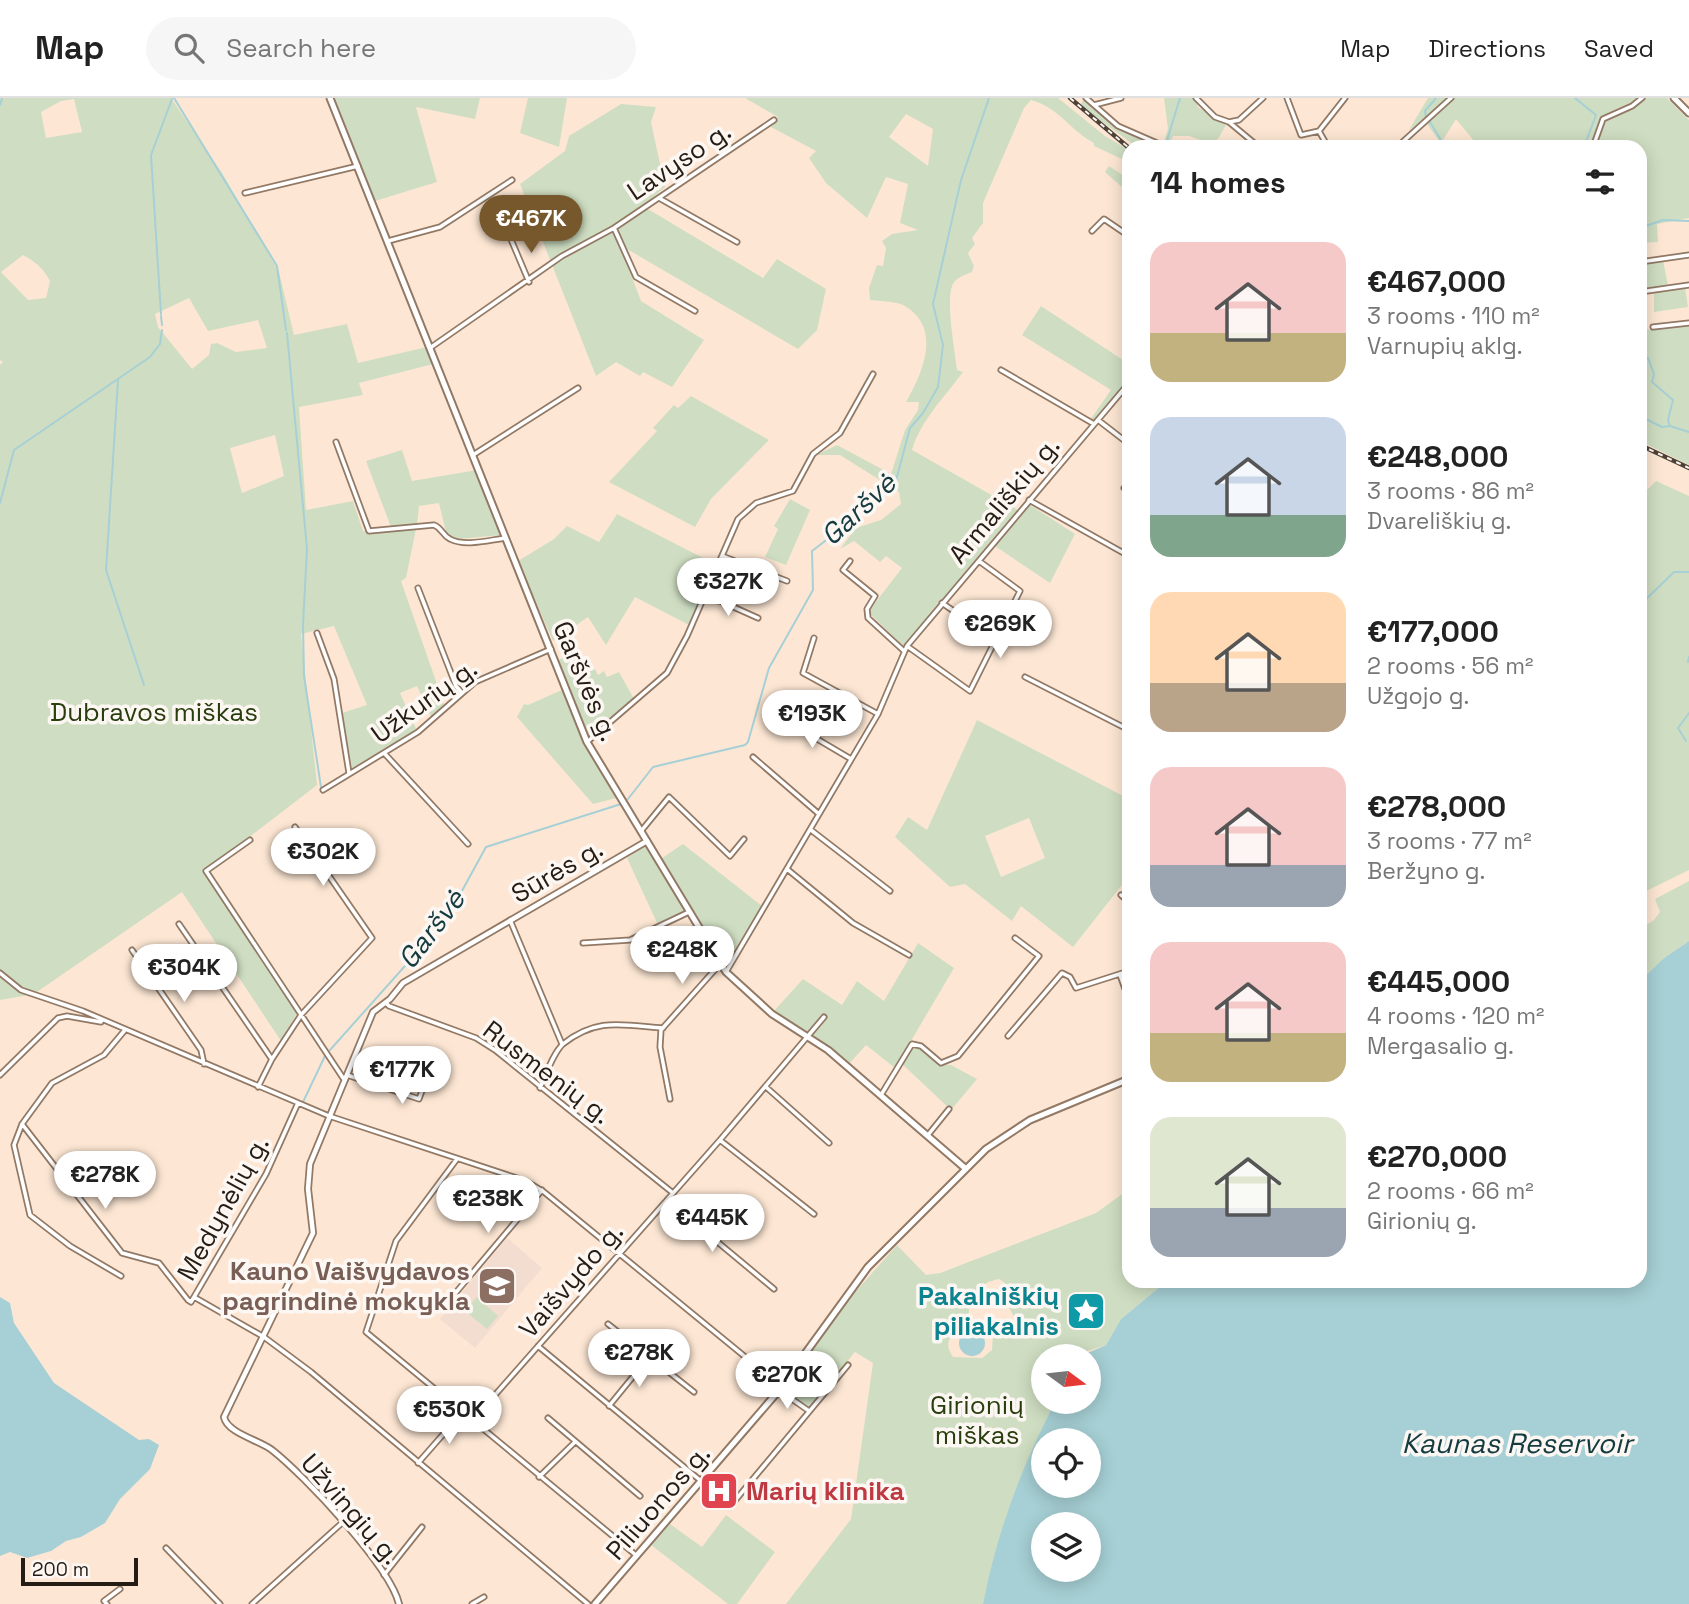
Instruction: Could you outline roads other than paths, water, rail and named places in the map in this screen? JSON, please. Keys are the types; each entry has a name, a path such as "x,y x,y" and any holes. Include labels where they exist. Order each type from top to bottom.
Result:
{"main road":[{"name":"Garšvės g.","path":"330,98 587,742 726,972 772,1014 810,1037 966,1169"},
{"path":"1674,98 1689,113"},
{"name":"Piliuonos g.","path":"595,1604 780,1388 868,1267 991,1144 1019,1125 1122,1082"}],"street":[{"path":"1086,98 1118,126 1150,140"},
{"path":"1094,105 1121,98"},
{"path":"1196,98 1215,117 1228,122 1250,140"},
{"path":"1228,122 1239,120 1263,98"},
{"path":"1287,98 1301,135 1319,131 1345,98"},
{"path":"1405,140 1451,98"},
{"path":"1596,140 1603,119 1632,106 1642,98"},
{"name":"Lavyso g.","path":"430,348 529,282 562,256 614,228 774,120"},
{"path":"1319,131 1324,140"},
{"path":"245,193 358,166"},
{"path":"388,241 440,227 512,180"},
{"path":"659,198 737,242"},
{"path":"1092,231 1104,219 1122,231"},
{"path":"614,228 636,277 695,312"},
{"path":"510,237 529,282"},
{"path":"1647,261 1689,255"},
{"path":"1647,291 1689,285"},
{"path":"1653,327 1689,323"},
{"path":"1001,370 1094,425"},
{"path":"587,742 667,673 703,599 730,532 746,509 793,491 813,454 840,433 873,374"},
{"path":"473,455 578,388"},
{"name":"Armališkių g.","path":"726,972 878,714 905,649 1122,391"},
{"path":"1098,420 1122,439"},
{"path":"336,442 369,531 434,525 440,528 446,537 458,543 506,538"},
{"path":"1030,500 1122,551"},
{"path":"722,556 787,581"},
{"path":"850,561 843,570 875,596 867,609 868,618 905,649 970,691 1020,591 978,560"},
{"path":"418,588 456,686 462,693"},
{"path":"703,599 720,601 758,618"},
{"path":"942,603 996,640"},
{"path":"317,633 334,679 349,773"},
{"path":"814,638 803,673 878,714"},
{"name":"Užkurių g.","path":"323,790 385,754 438,717 475,682 551,649"},
{"path":"1025,677 1122,726"},
{"path":"785,720 852,759"},
{"path":"385,754 468,844"},
{"path":"754,757 819,814"},
{"path":"642,830 669,797 730,856 744,839"},
{"path":"258,1087 272,1059 301,1015 372,938 295,827"},
{"path":"811,830 890,891"},
{"path":"250,840 206,871 344,1076 419,1099 430,1069"},
{"name":"Sūrės g.","path":"329,1116 373,1012 386,1003 403,983 648,841"},
{"path":"788,869 853,923 909,956"},
{"path":"583,943 630,940 689,912"},
{"path":"510,920 563,1044"},
{"path":"179,925 272,1059"},
{"path":"881,1095 912,1044 921,1046 941,1063 958,1056 1039,956 1015,938"},
{"path":"132,950 201,1050 204,1064"},
{"path":"670,1099 659,1042 663,1028 720,964"},
{"path":"0,973 30,993 329,1116 526,1181 542,1190 809,1411"},
{"path":"1009,1035 1062,973 1070,977 1076,988 1120,974 1122,980"},
{"name":"Rusmenių g.","path":"386,1003 476,1038 673,1193"},
{"path":"0,1075 58,1018 67,1016 107,1023"},
{"name":"Vaišvydo g.","path":"472,1421 810,1037 824,1017"},
{"path":"540,1088 563,1044 589,1026 663,1028"},
{"path":"121,1276 69,1246 30,1215 14,1145 22,1124 52,1083 104,1055 125,1030"},
{"path":"766,1087 829,1143"},
{"name":"Medynėlių g.","path":"298,1103 266,1174 194,1297 264,1337 588,1604"},
{"path":"928,1135 949,1110"},
{"name":"Užvingių g.","path":"329,1116 308,1174 313,1233 224,1422 260,1441 287,1462 327,1501 384,1574 399,1604"},
{"path":"22,1124 122,1253 159,1263 188,1300 191,1302 194,1297"},
{"path":"720,1140 814,1214"},
{"path":"457,1158 396,1241 365,1328 369,1335 461,1414 637,1556"},
{"path":"453,1296 542,1190"},
{"path":"667,1200 774,1289"},
{"path":"608,1324 694,1392"},
{"path":"538,1346 701,1481"},
{"path":"609,1406 649,1357"},
{"path":"733,1503 848,1365"},
{"path":"418,1463 461,1414"},
{"path":"548,1418 640,1496"},
{"path":"539,1477 575,1442"},
{"path":"252,1604 343,1522"},
{"path":"384,1574 422,1527"},
{"path":"166,1548 220,1604"},
{"path":"107,1604 104,1601 120,1589"},
{"path":"472,1604 484,1597"}],"water":[{"name":"Kaunas Reservoir","path":"1689,941 1689,1604 983,1604 995,1551 1031,1451 1031,1498 1101,1498 1101,1428 1042,1428 1049,1414 1101,1414 1101,1347 1106,1345 1121,1319 1159,1288 1647,1288 1647,974 1664,958"},
{"path":"0,1297 10,1303 14,1323 54,1383 139,1440 149,1439 159,1445 150,1469 120,1499 105,1523 51,1551 27,1558 10,1552 0,1556"},
{"path":"972,1330 981,1334 985,1343 981,1352 972,1356 963,1352 959,1343 963,1334"}],"waterway":[{"path":"0,105 2,98"},
{"path":"174,98 277,266 286,330"},
{"name":"Garšvė","path":"628,799 653,767 745,745 748,742 769,668 813,590 812,551 894,488 910,428 923,413 938,387 943,345 933,304 961,180 989,98"},
{"path":"1167,140 1180,98"},
{"path":"1426,117 1425,111 1436,98"},
{"path":"1575,98 1596,115 1587,140"},
{"path":"161,314 151,155 172,99"},
{"path":"1430,122 1441,140"},
{"path":"1647,226 1663,220 1689,221"},
{"path":"161,316 162,325"},
{"path":"0,503 14,450 150,357 160,344 162,330"},
{"path":"287,333 307,549 303,625 304,676 321,787"},
{"path":"1647,358 1654,374 1652,382 1673,400 1668,420 1670,426 1689,432"},
{"path":"118,380 106,570 144,685"},
{"name":"Garšvė","path":"1647,420 1662,427 1670,426"},
{"path":"1647,598 1674,572 1689,572"},
{"path":"1688,662 1689,657"},
{"path":"1686,741 1678,728 1689,713"},
{"name":"Garšvė","path":"330,1050 446,920 486,847 621,804"},
{"name":"Garšvė","path":"303,1102 325,1056"}],"railway":[{"path":"1070,98 1122,142"},
{"path":"1647,448 1689,468"}],"place":[{"name":"Kauno Vaišvydavos pagrindinė mokykla","path":"497,1286"},
{"name":"Pakalniškių piliakalnis","path":"1086,1311"},
{"name":"Marių klinika","path":"719,1491"}],"park label":[{"name":"Dubravos miškas","path":"154,712"},
{"name":"Girionių miškas","path":"977,1420"}]}
